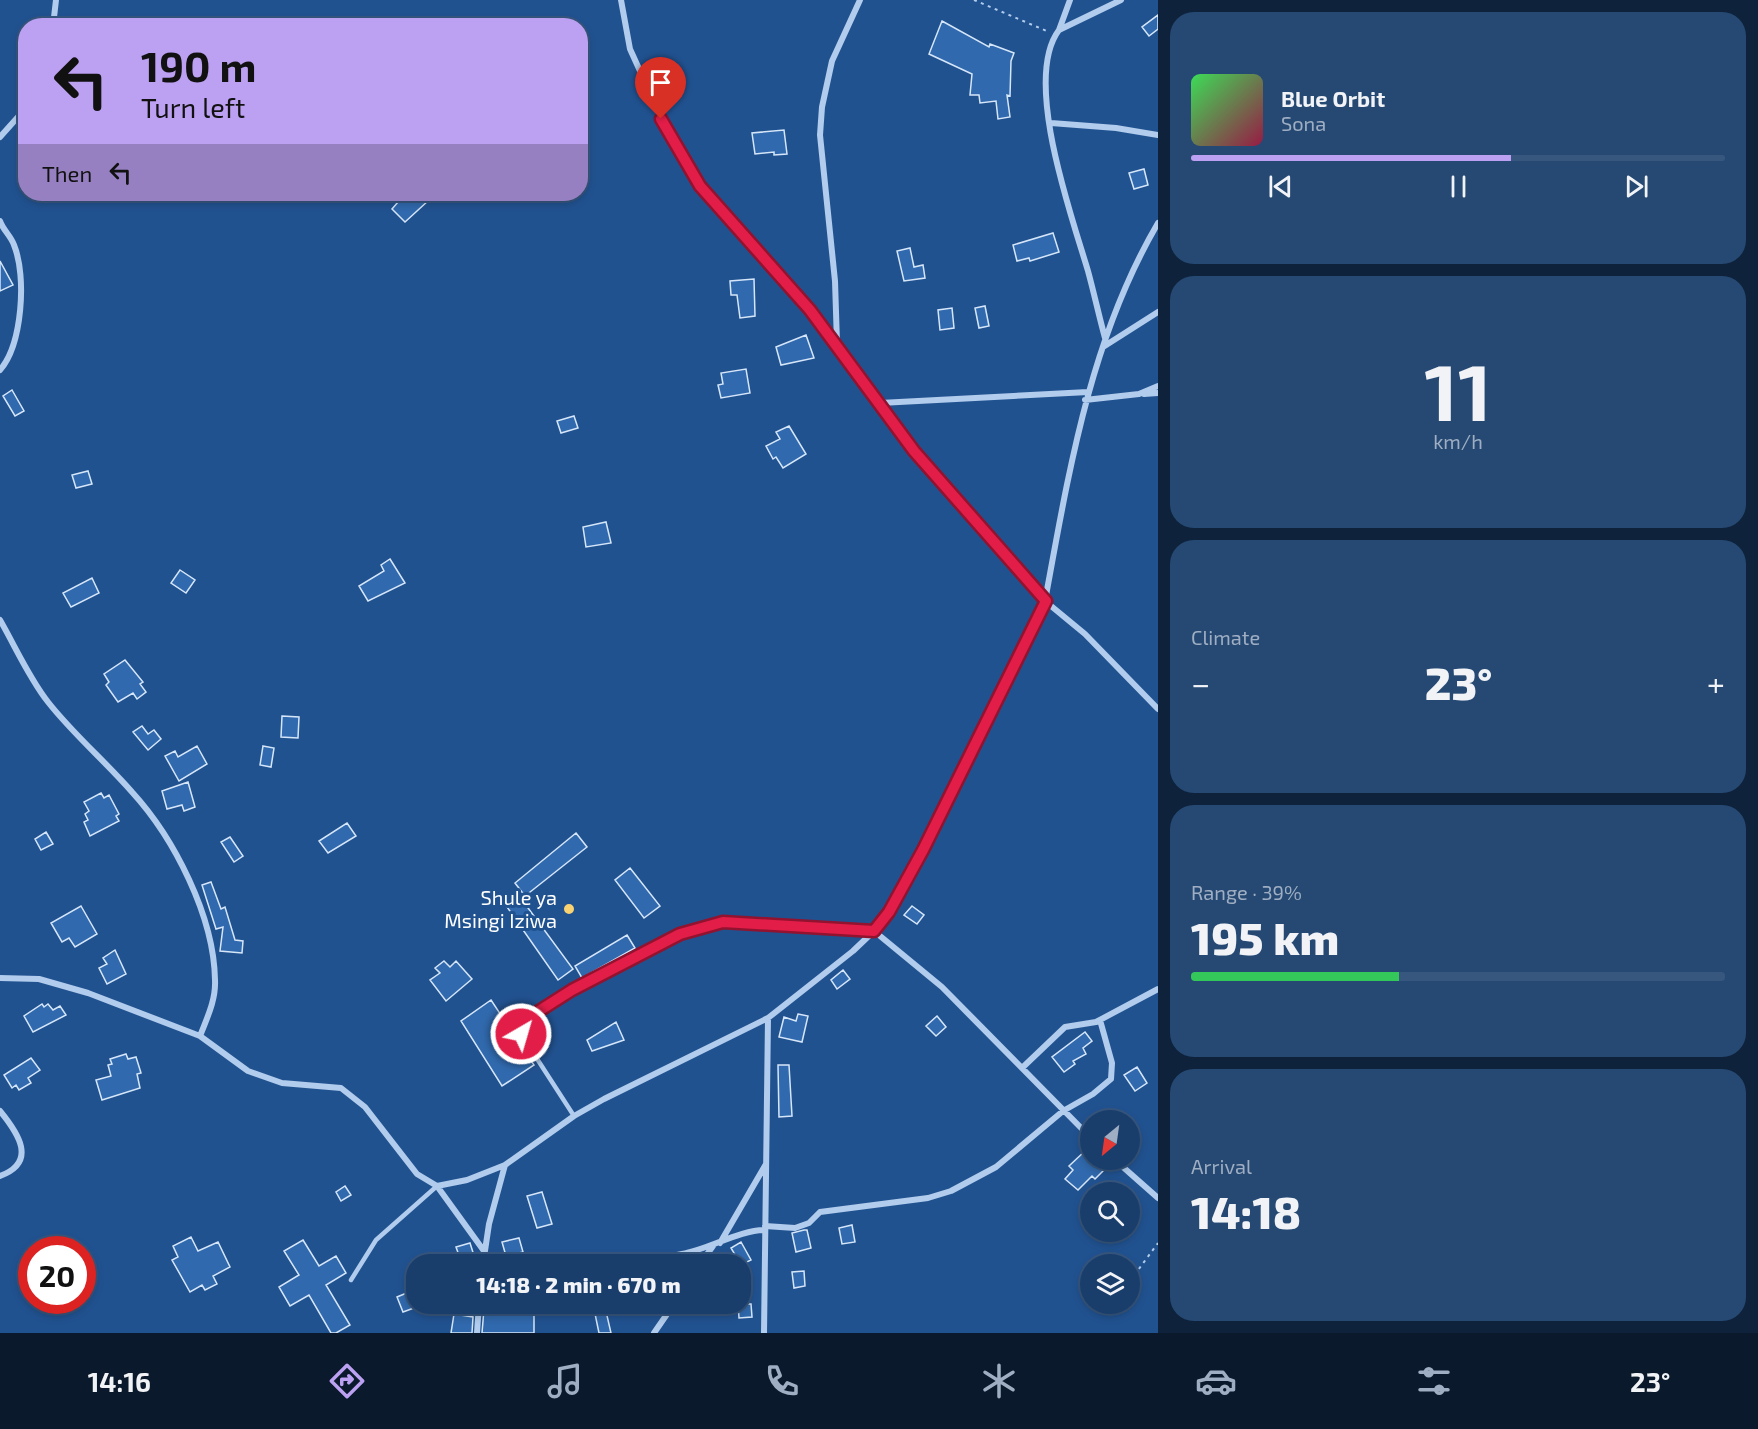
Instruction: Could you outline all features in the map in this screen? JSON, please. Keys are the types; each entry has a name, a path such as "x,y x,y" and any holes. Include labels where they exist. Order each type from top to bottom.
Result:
{"street":[{"path":"53,18 56,0"},
{"path":"621,0 630,49 683,161 700,186 810,310 914,451 1046,601 1085,634 1158,709"},
{"path":"837,344 835,280 820,135 822,107 832,61 860,0"},
{"path":"1070,0 1047,63 1045,87 1064,194 1105,338"},
{"path":"1057,33 1120,0"},
{"path":"0,137 18,117"},
{"path":"1051,123 1116,128 1158,135"},
{"path":"0,221 14,243 22,294 15,344 10,359 0,370"},
{"path":"437,1186 467,1180 505,1165 574,1116 633,1083 768,1018 874,931 889,912 923,850 1046,601 1085,400 1105,338 1133,271 1158,223"},
{"path":"1103,347 1158,312"},
{"path":"1139,394 1158,386"},
{"path":"880,403 1088,392"},
{"path":"1085,400 1158,393"},
{"path":"0,620 47,701 133,793 168,839 193,890 207,930 215,978 210,1010 200,1036"},
{"path":"874,931 942,987 1080,1127"},
{"path":"0,978 39,980 60,984 200,1036 248,1071 282,1083 341,1089 365,1107 417,1174 437,1186 484,1252"},
{"path":"1022,1068 1065,1027 1100,1020 1158,989"},
{"path":"764,1333 768,1018"},
{"path":"676,1254 720,1244 745,1232 765,1228 795,1228 809,1223 820,1212 941,1195 996,1167 1063,1111 1105,1086 1112,1076 1112,1063 1100,1020"},
{"path":"0,1110 17,1135 22,1155 17,1166 0,1176"},
{"path":"720,1244 767,1162"},
{"path":"484,1252 505,1165"},
{"path":"1126,1170 1158,1198"},
{"path":"707,1254 713,1246"},
{"path":"477,1333 478,1314"},
{"path":"654,1333 667,1314"}],"lane":[{"path":"574,1116 521,1034 528,1018 572,990 680,934 710,924 723,922 874,931"},
{"path":"351,1280 376,1240 437,1186"}],"path":[{"path":"974,0 1057,33"},
{"path":"1140,1267 1158,1243"}],"building":[{"path":"1158,15 1158,29 1149,36 1142,27"},
{"path":"942,21 989,47 990,44 1014,53 1011,61 1010,96 1007,95 1010,117 998,119 996,101 980,103 979,95 970,95 972,74 929,54"},
{"path":"784,130 787,154 774,155 774,152 755,154 752,133"},
{"path":"1144,169 1148,185 1134,189 1129,173"},
{"path":"399,201 428,201 405,222 392,209"},
{"path":"1053,233 1059,252 1030,261 1029,258 1017,261 1013,245"},
{"path":"910,248 914,267 923,265 925,278 904,281 897,251"},
{"path":"0,261 13,285 0,291"},
{"path":"754,279 755,316 740,318 737,295 731,295 730,281"},
{"path":"985,306 989,326 979,328 975,308"},
{"path":"952,308 954,328 940,330 938,310"},
{"path":"806,335 814,358 781,365 776,347"},
{"path":"746,369 750,393 721,398 718,385 723,384 721,373"},
{"path":"12,390 24,411 15,416 3,396"},
{"path":"574,416 578,428 561,433 557,421"},
{"path":"789,426 806,454 783,468 776,457 773,459 766,446 780,439 776,432"},
{"path":"88,471 92,484 76,488 72,475"},
{"path":"606,522 611,543 586,547 583,527"},
{"path":"390,559 405,583 368,601 359,586 384,571 381,565"},
{"path":"180,570 195,580 186,593 171,583"},
{"path":"92,578 99,593 71,607 63,593"},
{"path":"125,660 143,682 140,684 146,692 137,699 133,693 118,702 106,685 109,682 104,674"},
{"path":"282,716 299,717 298,738 281,737"},
{"path":"142,726 148,734 154,730 161,739 148,750 133,732"},
{"path":"197,746 207,764 179,781 165,756 175,751 178,757"},
{"path":"263,746 274,748 271,767 260,765"},
{"path":"188,782 195,807 184,811 182,805 167,809 162,791"},
{"path":"101,793 104,798 109,795 119,814 116,816 119,821 90,836 84,822 88,820 85,814 89,811 84,802"},
{"path":"347,823 356,836 328,853 319,841"},
{"path":"46,832 53,844 41,850 35,839"},
{"path":"576,833 587,847 525,896 515,883"},
{"path":"230,837 243,856 234,862 221,842"},
{"path":"630,868 660,906 644,918 615,880"},
{"path":"211,882 221,909 225,907 235,940 243,941 242,953 220,951 223,927 216,929 202,885"},
{"path":"520,897 573,969 558,980 507,907"},
{"path":"81,906 97,934 75,947 69,938 62,942 51,923"},
{"path":"912,906 924,915 917,924 904,915"},
{"path":"627,935 635,948 582,978 575,966"},
{"path":"115,950 126,974 107,984 99,968 107,964 103,958"},
{"path":"444,961 450,967 456,961 472,979 446,1001 430,980 440,973 435,968"},
{"path":"843,970 850,979 837,989 831,980"},
{"path":"491,1000 534,1065 502,1086 461,1021"},
{"path":"42,1004 44,1007 48,1004 53,1010 60,1006 66,1015 33,1032 24,1016"},
{"path":"798,1014 808,1016 802,1042 779,1037 784,1017 796,1021"},
{"path":"937,1016 946,1027 936,1036 926,1026"},
{"path":"616,1022 624,1040 592,1051 587,1040"},
{"path":"1085,1032 1092,1041 1083,1048 1086,1054 1073,1061 1075,1064 1064,1072 1052,1057"},
{"path":"126,1054 128,1059 136,1057 141,1073 137,1074 140,1088 102,1100 96,1080 111,1076 108,1065 112,1064 110,1059"},
{"path":"31,1058 40,1070 28,1078 31,1083 19,1090 16,1085 12,1088 4,1075"},
{"path":"778,1065 789,1065 792,1116 779,1117"},
{"path":"1137,1067 1147,1083 1135,1091 1124,1075"},
{"path":"1080,1156 1080,1170 1104,1170 1095,1179 1092,1176 1086,1182 1080,1182 1078,1190 1065,1179 1073,1170 1069,1166"},
{"path":"345,1186 351,1195 341,1201 336,1192"},
{"path":"542,1192 552,1224 537,1228 527,1196"},
{"path":"852,1225 855,1242 842,1244 839,1228"},
{"path":"807,1230 811,1248 796,1252 792,1233"},
{"path":"191,1237 198,1251 218,1242 230,1267 213,1276 217,1284 205,1290 202,1285 190,1292 172,1260 178,1257 173,1246"},
{"path":"519,1238 523,1252 505,1254 502,1242"},
{"path":"303,1240 319,1266 336,1256 346,1273 326,1285 350,1325 336,1333 331,1333 309,1295 290,1306 279,1287 299,1275 284,1251"},
{"path":"741,1242 748,1254 735,1254 731,1248"},
{"path":"470,1243 473,1254 458,1254 456,1247"},
{"path":"804,1271 805,1286 794,1288 792,1272"},
{"path":"406,1293 406,1311 403,1312 397,1297"},
{"path":"751,1304 752,1317 739,1318 739,1314 751,1314"},
{"path":"454,1314 473,1317 472,1333 451,1333"},
{"path":"484,1314 534,1314 534,1333 482,1333"},
{"path":"595,1314 607,1314 611,1333 599,1333"}],"place":[{"name":"Shule ya Msingi Iziwa","path":"569,909"}],"route":[{"path":"521,1034 522,1026 528,1018 572,990 680,934 710,924 723,922 874,931 889,912 923,850 1046,601 1023,578 914,451 856,369 810,310 700,186 683,161 661,119"}]}
